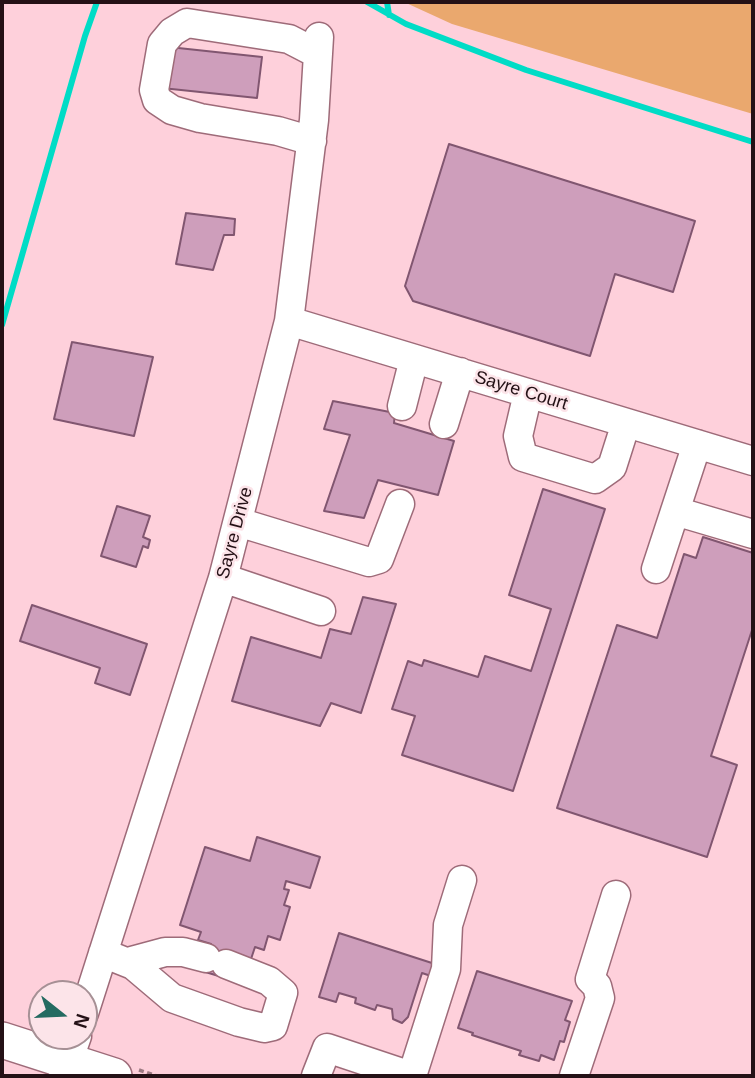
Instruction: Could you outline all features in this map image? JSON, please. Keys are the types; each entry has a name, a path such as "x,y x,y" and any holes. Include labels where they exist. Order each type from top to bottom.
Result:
{"main road":[{"path":"2,1040 69,1058 114,1076"}],"street":[{"name":"Sayre Drive","path":"98,989 116,958 223,578 289,321 312,141 319,45 187,23 172,32 162,44 154,90 157,100 172,110 200,118 278,131 312,141"},
{"name":"Sayre Court","path":"289,321 753,461"},
{"path":"402,406 414,359"},
{"path":"444,424 460,372"},
{"path":"528,393 518,436 523,457 535,461 596,479 612,467 626,423"},
{"path":"656,569 697,444"},
{"path":"238,522 369,562 379,559 401,504"},
{"path":"675,511 753,534"},
{"path":"223,578 321,611"},
{"path":"316,1076 327,1048 412,1076 446,969 448,925 462,880"},
{"path":"574,1076 600,998 597,986 590,979 615,895"},
{"path":"183,952 269,981 284,993 277,1020 273,1026 264,1028 172,998 116,958 183,952"}],"shaded area":[{"path":"404,2 753,2 753,114 452,24"}],"building":[{"path":"169,47 262,57 257,98 162,88"},
{"path":"449,144 695,221 673,292 615,274 590,356 413,301 405,286"},
{"path":"186,213 235,219 234,235 224,235 213,270 176,264"},
{"path":"72,342 153,357 134,436 54,419"},
{"path":"333,401 395,413 394,423 454,441 438,495 378,480 364,518 324,511 350,435 324,429"},
{"path":"543,489 605,509 513,791 402,755 415,716 392,709 408,661 422,666 424,660 478,677 485,656 531,671 551,609 509,595"},
{"path":"117,506 150,516 143,537 150,540 148,548 143,546 136,567 101,556"},
{"path":"703,537 753,553 753,627 711,756 737,765 707,857 557,808 617,625 657,638 684,554 696,558"},
{"path":"363,597 396,604 361,713 331,703 320,726 232,701 251,637 321,658 330,629 351,634"},
{"path":"32,605 147,644 130,695 95,683 100,668 20,641"},
{"path":"257,837 320,857 310,888 286,881 284,889 289,890 284,905 290,907 280,940 268,936 264,950 255,947 251,959 222,977 202,971 211,944 198,940 201,932 180,925 205,847 250,861"},
{"path":"339,933 435,964 431,976 422,973 408,1017 402,1023 393,1019 392,1009 377,1005 375,1010 355,1003 356,998 339,993 336,1002 319,997"},
{"path":"477,971 572,1001 565,1020 570,1022 564,1042 560,1041 554,1060 541,1055 539,1061 519,1055 521,1051 458,1028"}],"waterway":[{"path":"2,325 97,2"},
{"path":"367,2 406,24 526,70 753,142"},
{"path":"387,2 389,15"}]}
